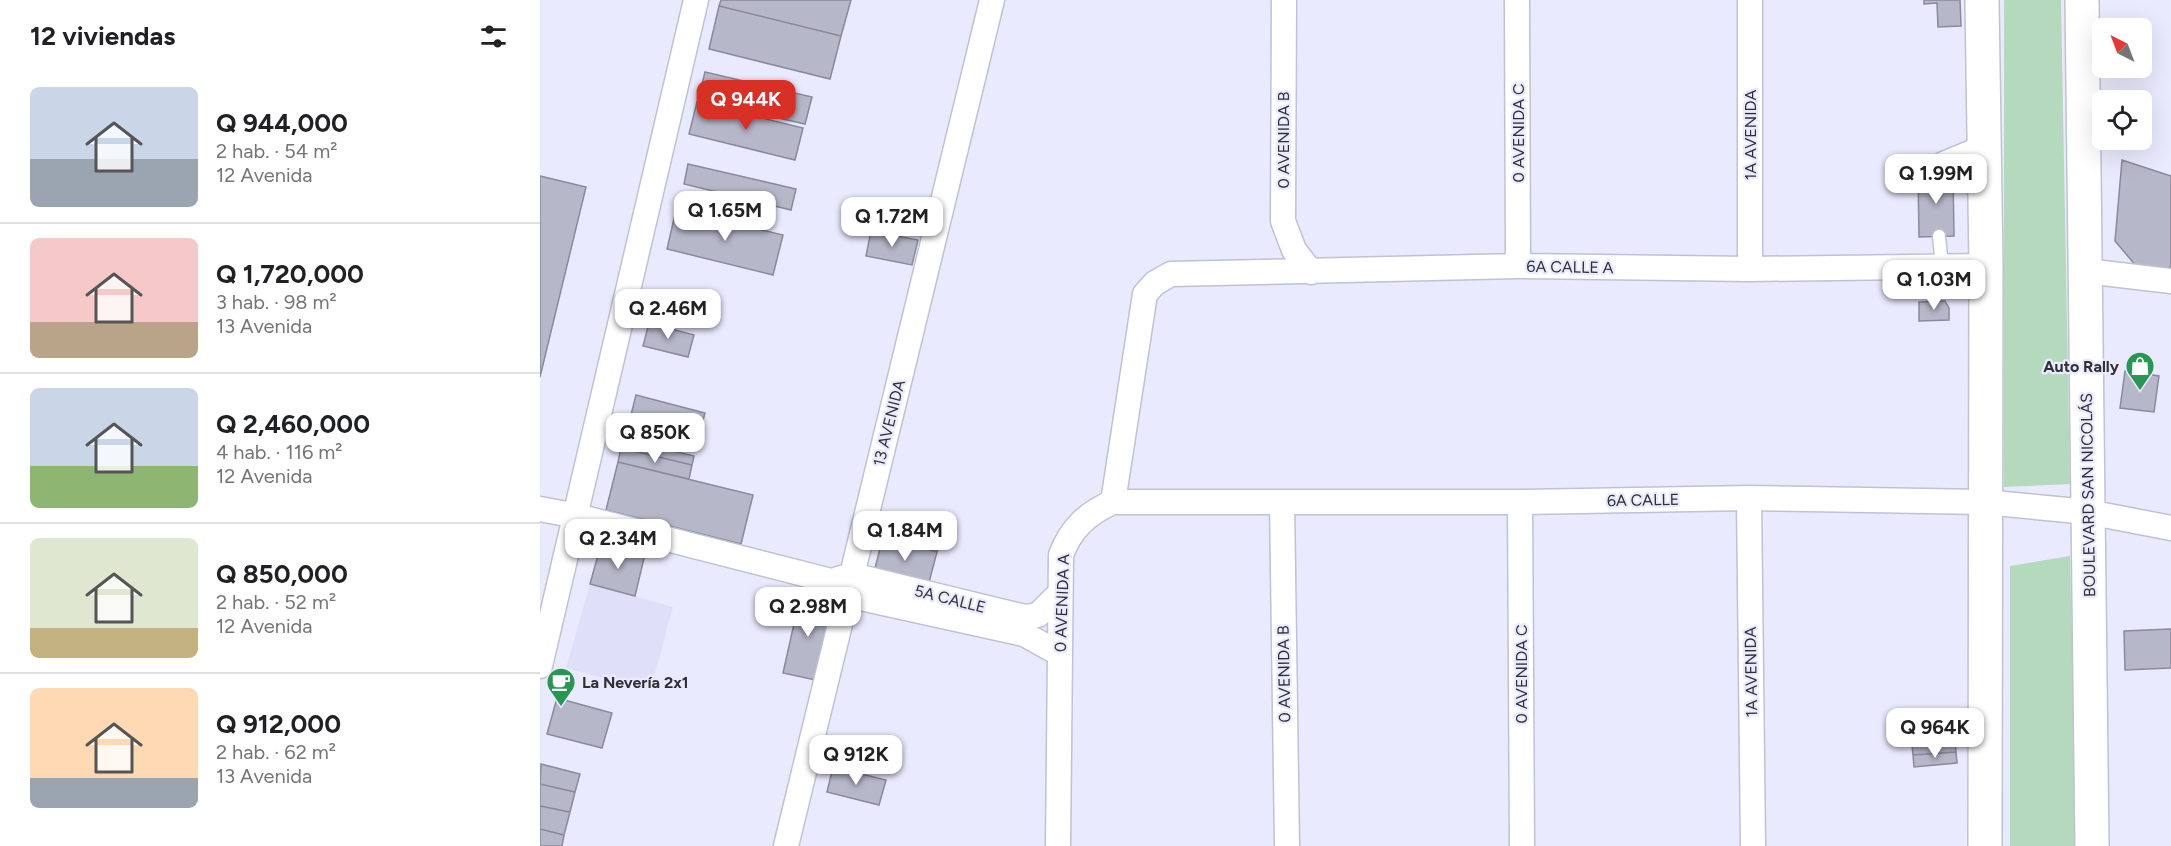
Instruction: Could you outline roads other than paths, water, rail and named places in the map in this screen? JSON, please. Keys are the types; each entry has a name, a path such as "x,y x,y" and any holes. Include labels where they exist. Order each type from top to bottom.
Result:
{"main road":[{"path":"1983,0 1986,266 1985,846"},
{"name":"BOULEVARD SAN NICOLÁS","path":"2082,0 2092,846"}],"street":[{"path":"540,666 577,516 696,0"},
{"name":"13 AVENIDA","path":"786,846 844,583 992,0"},
{"name":"0 AVENIDA B","path":"1284,0 1283,221 1294,250 1311,272"},
{"name":"0 AVENIDA C","path":"1517,0 1518,266"},
{"name":"1A AVENIDA","path":"1750,0 1750,269"},
{"name":"6A CALLE A","path":"1113,502 1145,294 1155,283 1171,274 1518,266 1750,269 1986,266"},
{"path":"2086,271 2171,281"},
{"name":"1A AVENIDA","path":"1749,498 1753,846"},
{"name":"6A CALLE","path":"1113,502 1521,502 1749,498 1984,501 2088,512 2171,528"},
{"name":"0 AVENIDA A","path":"1058,846 1061,555 1067,537 1096,510 1113,502"},
{"name":"0 AVENIDA B","path":"1282,502 1287,846"},
{"name":"0 AVENIDA C","path":"1521,502 1522,846"},
{"name":"5A CALLE","path":"540,509 577,516 844,583 1024,634 1060,654"},
{"name":"5A CALLE","path":"844,583 1025,617 1038,615 1060,593"}],"lane":[{"path":"1937,173 1940,159 1984,140"},
{"path":"1939,236 1942,267"}],"place":[{"name":"Auto Rally","path":"2140,392"},
{"name":"La Nevería 2x1","path":"561,708"}]}
